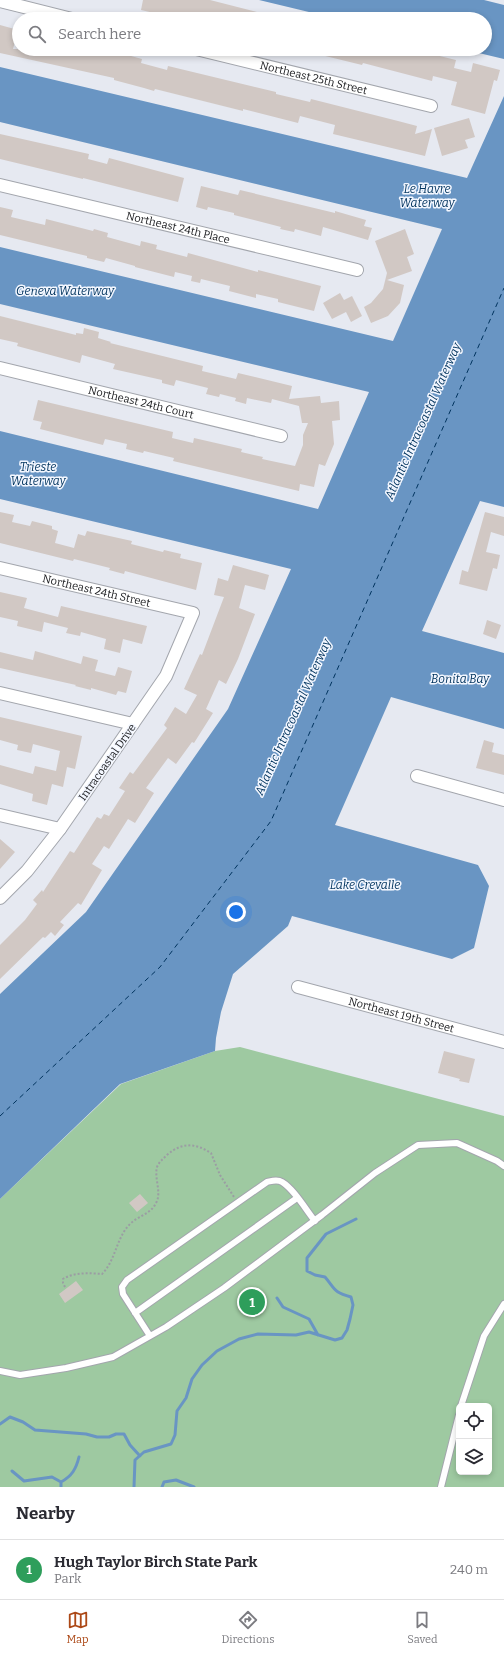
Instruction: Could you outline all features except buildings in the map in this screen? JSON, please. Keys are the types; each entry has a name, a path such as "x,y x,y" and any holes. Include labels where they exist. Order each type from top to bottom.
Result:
{"street":[{"path":"0,1 44,12"},
{"name":"Northeast 25th Street","path":"225,56 431,106"},
{"name":"Northeast 24th Place","path":"0,185 357,270"},
{"name":"Northeast 24th Court","path":"0,368 281,436"},
{"name":"Northeast 24th Street","path":"0,568 193,613"},
{"name":"Intracoastal Drive","path":"0,898 27,871 60,829 166,676 193,613"},
{"path":"0,693 133,724"},
{"path":"417,776 504,800"},
{"path":"0,815 60,829"},
{"name":"Northeast 19th Street","path":"298,987 504,1042"}],"lane":[{"path":"0,1371 20,1375 66,1368 113,1357 150,1336 224,1288 315,1221 375,1172 418,1145 457,1143 497,1161 504,1166"},
{"path":"150,1336 123,1294 122,1287 127,1280 267,1182 274,1180 282,1182 315,1221"},
{"path":"135,1313 296,1198"},
{"path":"463,1403 484,1336 504,1304"},
{"path":"441,1487 456,1427"}],"path":[{"path":"65,1287 63,1279 67,1276 90,1273 102,1274 108,1268 117,1244 131,1223 152,1209 157,1202 157,1166 162,1159 178,1147 196,1146 211,1153 220,1175 237,1203"}],"green space":[{"path":"240,1047 504,1116 504,1487 0,1487 0,1199 121,1084 215,1051"}],"water":[{"path":"259,0 484,0 504,5 504,59 491,56 492,12 309,12"},
{"path":"0,67 467,178 504,96 504,507 480,501 422,631 504,653 504,729 391,697 335,825 478,865 489,886 474,948 452,959 292,916 288,926 233,974 221,1012 215,1051 120,1084 0,1199 0,994 86,912 228,709 291,569 0,499 0,431 318,509 369,392 0,304 0,247 393,341 442,229 0,122"}],"waterway":[{"path":"134,1487 135,1460 144,1452 171,1444 175,1435 177,1411 186,1398 192,1379 202,1365 217,1351 239,1339 258,1334 296,1335 309,1332 335,1340 342,1338 347,1330 350,1319 353,1305 351,1297 338,1292 325,1277 315,1275 307,1271 307,1258 326,1234 356,1219"},
{"path":"277,1298 283,1307 309,1319 318,1335"},
{"path":"0,1424 10,1417 23,1422 35,1430 86,1434 97,1437 109,1437 116,1434 124,1434 130,1445 140,1456"},
{"path":"61,1487 61,1482 73,1472 79,1457"},
{"path":"12,1471 24,1481 52,1477 61,1482"},
{"path":"162,1487 164,1482 176,1480 194,1487"}],"ferry route":[{"path":"0,1116 160,967 271,821 504,288"}],"place":[{"name":"Hugh Taylor Birch State Park","path":"252,1302"}],"water label":[{"name":"Le Havre Waterway","path":"427,196"},
{"name":"Geneva Waterway","path":"65,291"},
{"name":"Atlantic Intracoastal Waterway","path":"423,421"},
{"name":"Trieste Waterway","path":"38,474"},
{"name":"Bonita Bay","path":"460,679"},
{"name":"Atlantic Intracoastal Waterway","path":"293,717"},
{"name":"Lake Crevalle","path":"365,885"}]}
